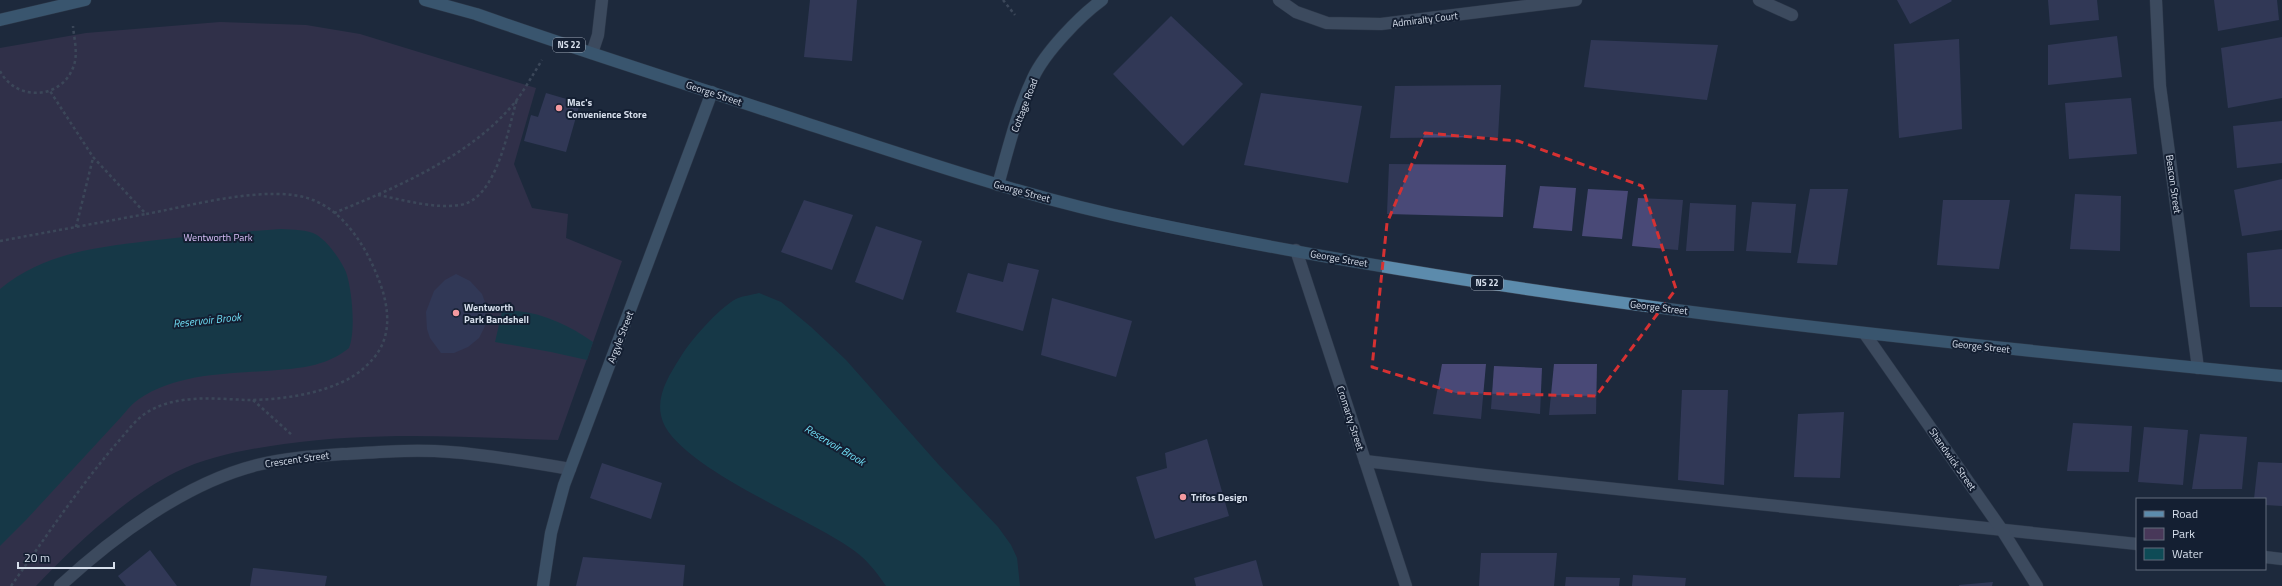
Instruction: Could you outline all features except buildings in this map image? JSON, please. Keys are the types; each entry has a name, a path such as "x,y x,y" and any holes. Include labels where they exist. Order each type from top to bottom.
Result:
{"main road":[{"path":"0,20 85,0"},
{"name":"George Street","path":"426,0 476,14 998,186 1138,221 1414,272 1574,296 1865,334 2282,376"}],"street":[{"path":"592,53 598,35 602,0"},
{"name":"Cottage Road","path":"998,186 1020,110 1034,76 1061,38 1102,0"},
{"name":"Admiralty Court","path":"1279,0 1296,12 1327,23 1381,24 1576,0"},
{"path":"1759,0 1792,15"},
{"name":"Beacon Street","path":"2156,0 2160,86 2198,368"},
{"name":"Argyle Street","path":"543,586 557,507 570,468 712,92"},
{"name":"Cromarty Street","path":"1296,250 1406,586"},
{"name":"Shandwick Street","path":"1865,334 2002,530 2037,586"},
{"name":"Crescent Street","path":"60,586 99,552 155,512 215,480 256,465 315,456 394,451 449,452 498,456 570,468"},
{"path":"1365,461 2136,544"},
{"path":"2266,557 2282,559"}],"path":[{"path":"1003,0 1015,15"},
{"path":"378,195 436,205 462,205 477,197 486,189 493,176 518,98 553,40"},
{"path":"0,71 12,86 23,92 33,94 50,91 58,87 68,76 74,65 75,50"},
{"path":"50,91 93,158 146,214"},
{"path":"334,213 378,195 464,148 518,98"},
{"path":"76,227 93,158"},
{"path":"0,241 239,197 273,195 311,199 334,213 363,246 373,266 387,308 388,327 384,341 375,357 364,369 328,388 304,394 252,400 190,400 161,405 149,411 136,421 102,460 11,586"},
{"path":"252,400 298,440"}],"highlighted area":[{"path":"1425,133 1518,141 1642,186 1676,289 1596,396 1456,393 1372,367 1387,223"}],"green space":[{"name":"Wentworth Park","path":"220,22 306,25 360,34 536,88 514,164 532,208 568,214 566,238 622,261 558,440 421,436 353,437 284,444 215,457 189,466 157,482 120,508 67,554 36,586 0,586 0,48 86,33"}],"water":[{"name":"Reservoir Brook","path":"281,229 304,231 317,235 330,247 341,262 348,279 351,299 353,321 349,348 333,358 315,365 188,379 155,390 139,399 0,546 0,289 34,267 70,254 108,246 165,239"},
{"name":"Reservoir Brook","path":"759,293 781,302 811,327 846,360 938,464 998,527 1011,545 1017,558 1020,586 886,586 870,565 855,551 719,474 694,457 675,439 663,422 660,405 664,388 671,373 690,343 721,310 736,299"},
{"path":"517,311 548,318 576,331 593,342 587,360 495,342 502,312"}],"place":[{"name":"Mac's Convenience Store","path":"559,108"},
{"name":"Wentworth Park Bandshell","path":"456,313"},
{"name":"Trifos Design","path":"1183,497"}]}
